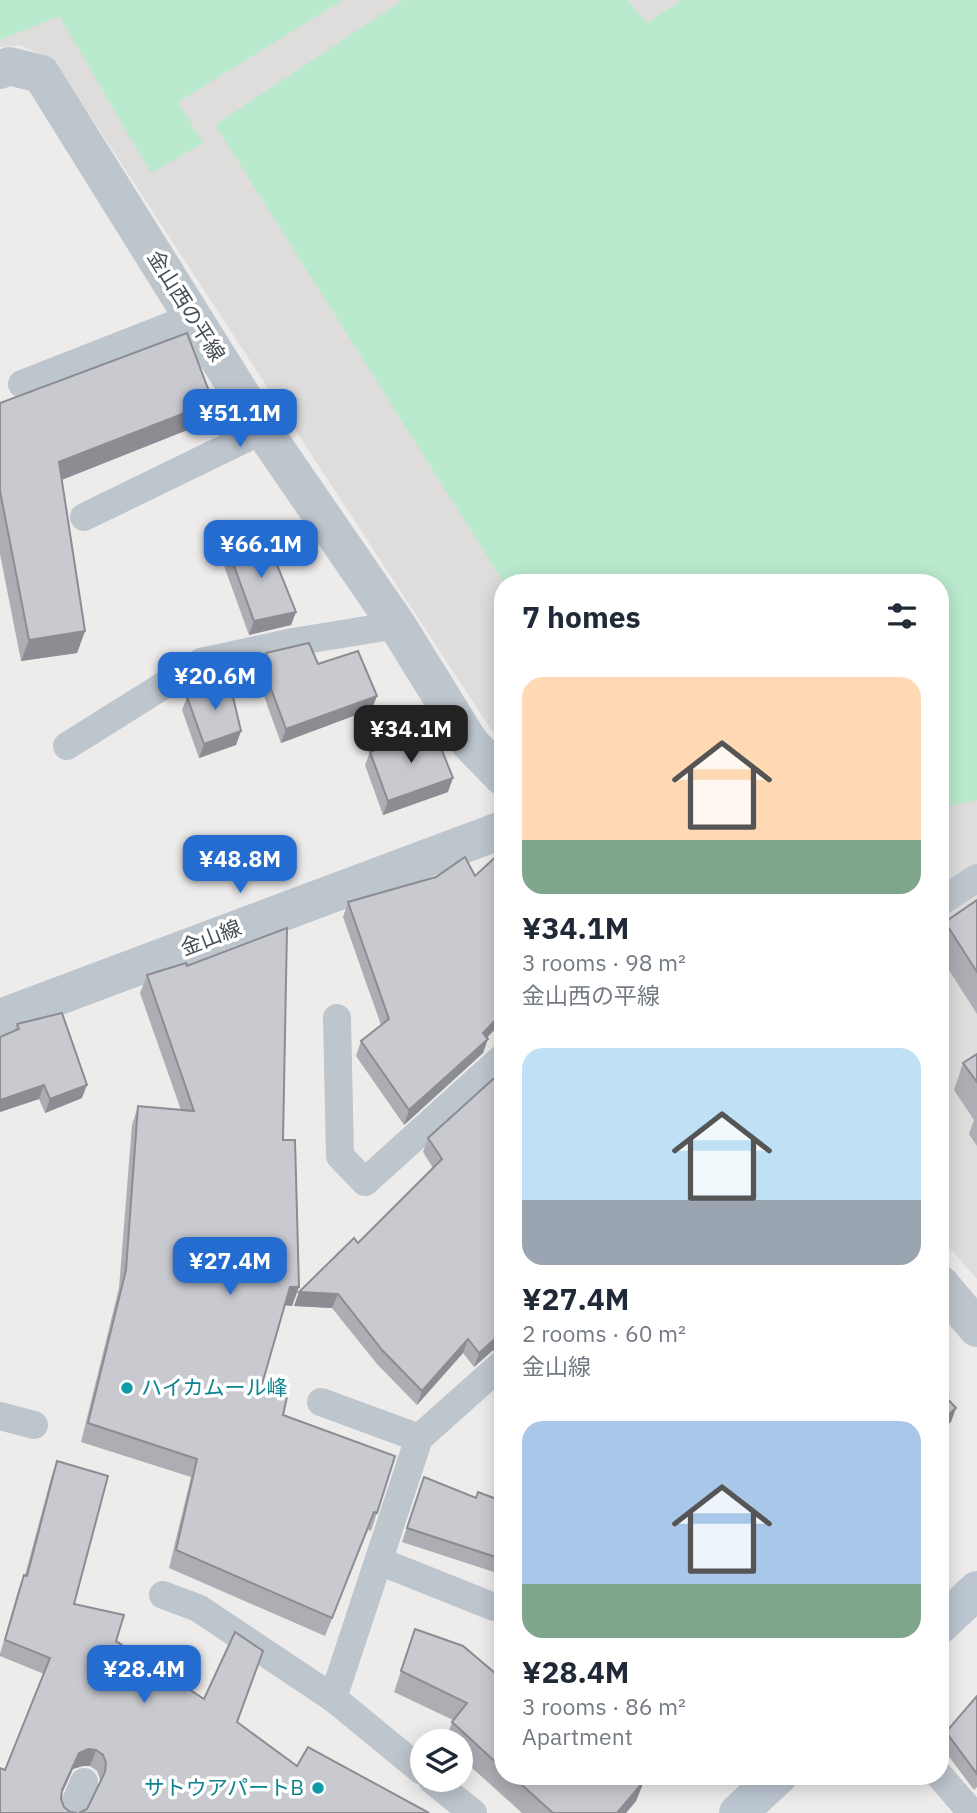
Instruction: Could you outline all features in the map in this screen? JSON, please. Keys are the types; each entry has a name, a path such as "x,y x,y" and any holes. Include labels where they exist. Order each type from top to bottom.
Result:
{"street":[{"name":"金山西の平線","path":"0,70 9,66 41,74 263,430 397,625 470,743 494,768"},
{"name":"金山線","path":"0,1018 494,833"},
{"path":"949,1295 977,1328"},
{"path":"949,1616 977,1590"},
{"path":"738,1813 768,1785"}],"lane":[{"path":"22,384 193,317"},
{"path":"84,517 263,430"},
{"path":"67,746 201,662 293,642 397,625"},
{"path":"949,896 977,878"},
{"path":"337,1018 340,1156 365,1182 494,1065"},
{"path":"333,1698 419,1438 494,1371"},
{"path":"321,1402 419,1438"},
{"path":"0,1416 34,1425"},
{"path":"379,1561 494,1607"},
{"path":"163,1595 198,1608 333,1698 410,1761"},
{"path":"71,1813 84,1782"},
{"path":"948,1785 972,1813"},
{"path":"447,1792 473,1813"}],"shaded area":[{"path":"0,0 977,0 977,1279 949,1247 949,574 494,574 494,732 492,731 55,62 20,45 0,47"}],"green space":[{"path":"0,0 343,0 178,102 203,143 151,173 59,16 0,40"},
{"path":"403,0 627,0 647,23 682,0 977,0 977,800 949,806 949,574 498,574 215,125"}],"building":[{"path":"187,333 213,402 59,462 85,631 29,640 0,491 0,403"},
{"path":"265,535 296,612 254,621 228,549"},
{"path":"309,643 318,664 358,651 377,696 286,729 263,667 270,664 266,653"},
{"path":"229,680 241,731 204,744 187,697"},
{"path":"433,728 453,778 388,801 370,752"},
{"path":"465,857 475,876 494,858 494,1021 483,1033 488,1039 409,1110 361,1041 389,1019 348,902 436,877"},
{"path":"977,900 977,972 949,928 949,919"},
{"path":"287,928 283,1140 295,1140 299,1287 290,1287 260,1391 287,1397 283,1415 395,1456 377,1513 374,1512 332,1618 176,1550 197,1459 88,1423 126,1270 138,1106 194,1111 147,975 186,963 187,966"},
{"path":"62,1013 87,1085 50,1099 44,1085 0,1100 0,1037 19,1029 17,1024"},
{"path":"977,1054 977,1082 963,1063"},
{"path":"494,1078 494,1340 479,1353 468,1339 422,1391 382,1350 338,1294 299,1292 354,1238 358,1243 442,1159 428,1138"},
{"path":"949,1401 956,1408 949,1414"},
{"path":"57,1461 108,1476 74,1604 124,1615 116,1641 204,1699 235,1632 263,1651 237,1722 297,1766 308,1747 429,1813 79,1813 87,1809 105,1772 103,1755 88,1749 79,1753 62,1790 64,1807 77,1813 0,1813 0,1768 5,1770 50,1658 5,1640 24,1575 27,1576"},
{"path":"424,1477 476,1498 478,1492 494,1498 494,1556 407,1528"},
{"path":"415,1629 463,1646 494,1672 494,1761 473,1741 473,1729 460,1729 452,1722 467,1703 401,1671"},
{"path":"977,1696 977,1774 949,1736 949,1729"},
{"path":"522,1785 641,1785 617,1813 553,1813"}],"place":[{"name":"ハイカムール峰","path":"127,1388"},
{"name":"サトウアパートB","path":"318,1788"}]}
